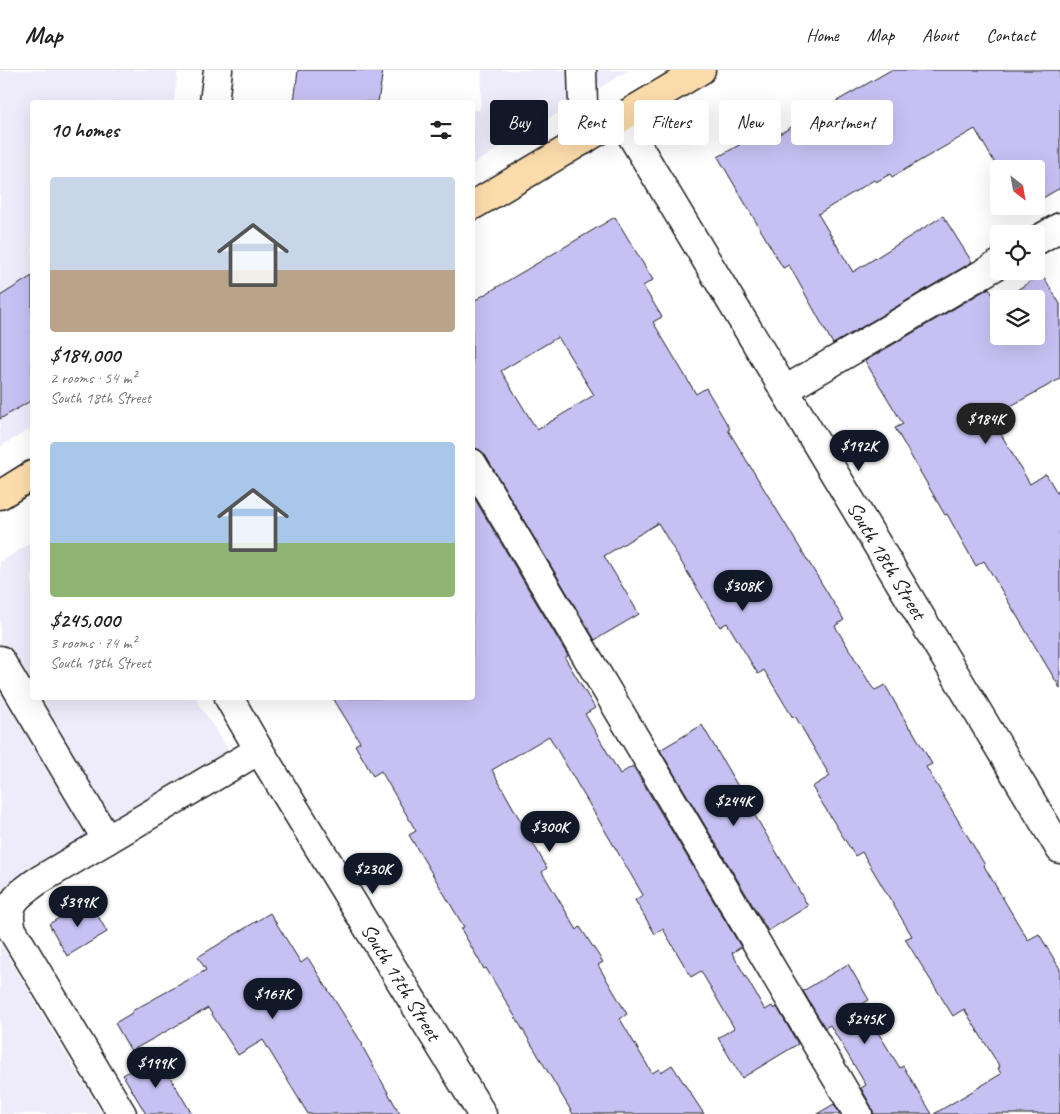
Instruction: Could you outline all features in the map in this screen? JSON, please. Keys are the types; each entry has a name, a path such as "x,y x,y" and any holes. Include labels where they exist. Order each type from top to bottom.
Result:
{"main road":[{"path":"624,116 701,70"},
{"path":"475,204 576,145"},
{"path":"0,495 30,476"}],"street":[{"path":"214,100 218,70"},
{"path":"582,70 583,100"},
{"name":"South 18th Street","path":"624,123 1060,849"},
{"path":"784,390 990,269"},
{"path":"475,468 858,1114"},
{"path":"0,660 107,840"},
{"name":"South 17th Street","path":"230,700 482,1114"},
{"path":"122,1114 12,930 9,917 15,897 36,882 259,750"}],"shaded area":[{"path":"0,70 178,70 174,100 30,100 30,429 0,447"},
{"path":"482,70 629,70 579,100 558,100 558,113 548,119 548,100 490,100 490,145 505,145 475,163 475,110 480,110"},
{"path":"30,543 30,700 196,700 231,754 0,891 0,562"},
{"path":"0,942 28,990 102,1114 0,1114"}],"building":[{"path":"298,70 383,70 378,100 294,100"},
{"path":"891,70 1060,70 1060,188 1045,197 1045,160 993,160 975,129 892,177 890,174 876,182 874,180 818,214 853,272 943,216 972,262 833,344 789,265 783,268 718,157 739,145 781,145 781,133 791,127 791,145 893,145 893,100 839,100"},
{"path":"615,217 653,280 643,286 662,317 653,322 696,394 706,388 730,429 728,430 844,620 835,626 872,687 875,690 885,685 932,764 926,767 1028,940 1039,934 1060,969 1060,1114 934,1114 1001,1074 998,1068 1000,1067 964,1009 953,1016 905,939 912,936 862,852 855,856 812,787 830,776 795,716 793,718 764,670 758,674 727,623 720,627 658,523 604,556 639,614 595,640 485,455 475,448 475,300","holes":["558,337 594,395 537,430 501,371"]},
{"path":"30,277 30,401 0,419 0,296"},
{"path":"1045,279 1060,304 1060,379 998,413 1002,420 995,424 1030,484 1046,474 1060,498 1060,688 984,561 976,566 947,514 945,515 895,428 903,424 865,361 989,288 990,345 1045,345 1045,290 1017,290 1033,280"},
{"path":"475,499 568,656 565,658 595,708 585,714 620,774 633,766 741,947 732,953 765,1010 772,1006 774,1009 777,1007 798,1044 742,1078 718,1038 734,1028 701,971 691,977 663,929 655,934 635,900 643,895 549,736 492,770 547,868 542,872 577,930 580,927 603,962 598,965 627,1014 620,1019 652,1073 659,1069 661,1072 672,1065 704,1114 573,1114 461,929 464,927 409,835 416,831 381,771 373,776 355,745 360,742 334,700 475,700"},
{"path":"702,725 808,906 768,931 660,750"},
{"path":"89,900 107,932 67,956 49,924"},
{"path":"270,913 301,963 308,958 363,1045 400,1114 308,1114 263,1040 238,1055 208,1008 131,1051 115,1023 132,1013 132,1011 206,970 198,957"},
{"path":"848,964 869,1000 861,1005 900,1068 903,1066 932,1114 874,1114 861,1088 866,1085 830,1025 825,1028 803,991"},
{"path":"157,1055 192,1114 146,1114 123,1075"},
{"path":"834,1104 840,1114 817,1114"}]}
